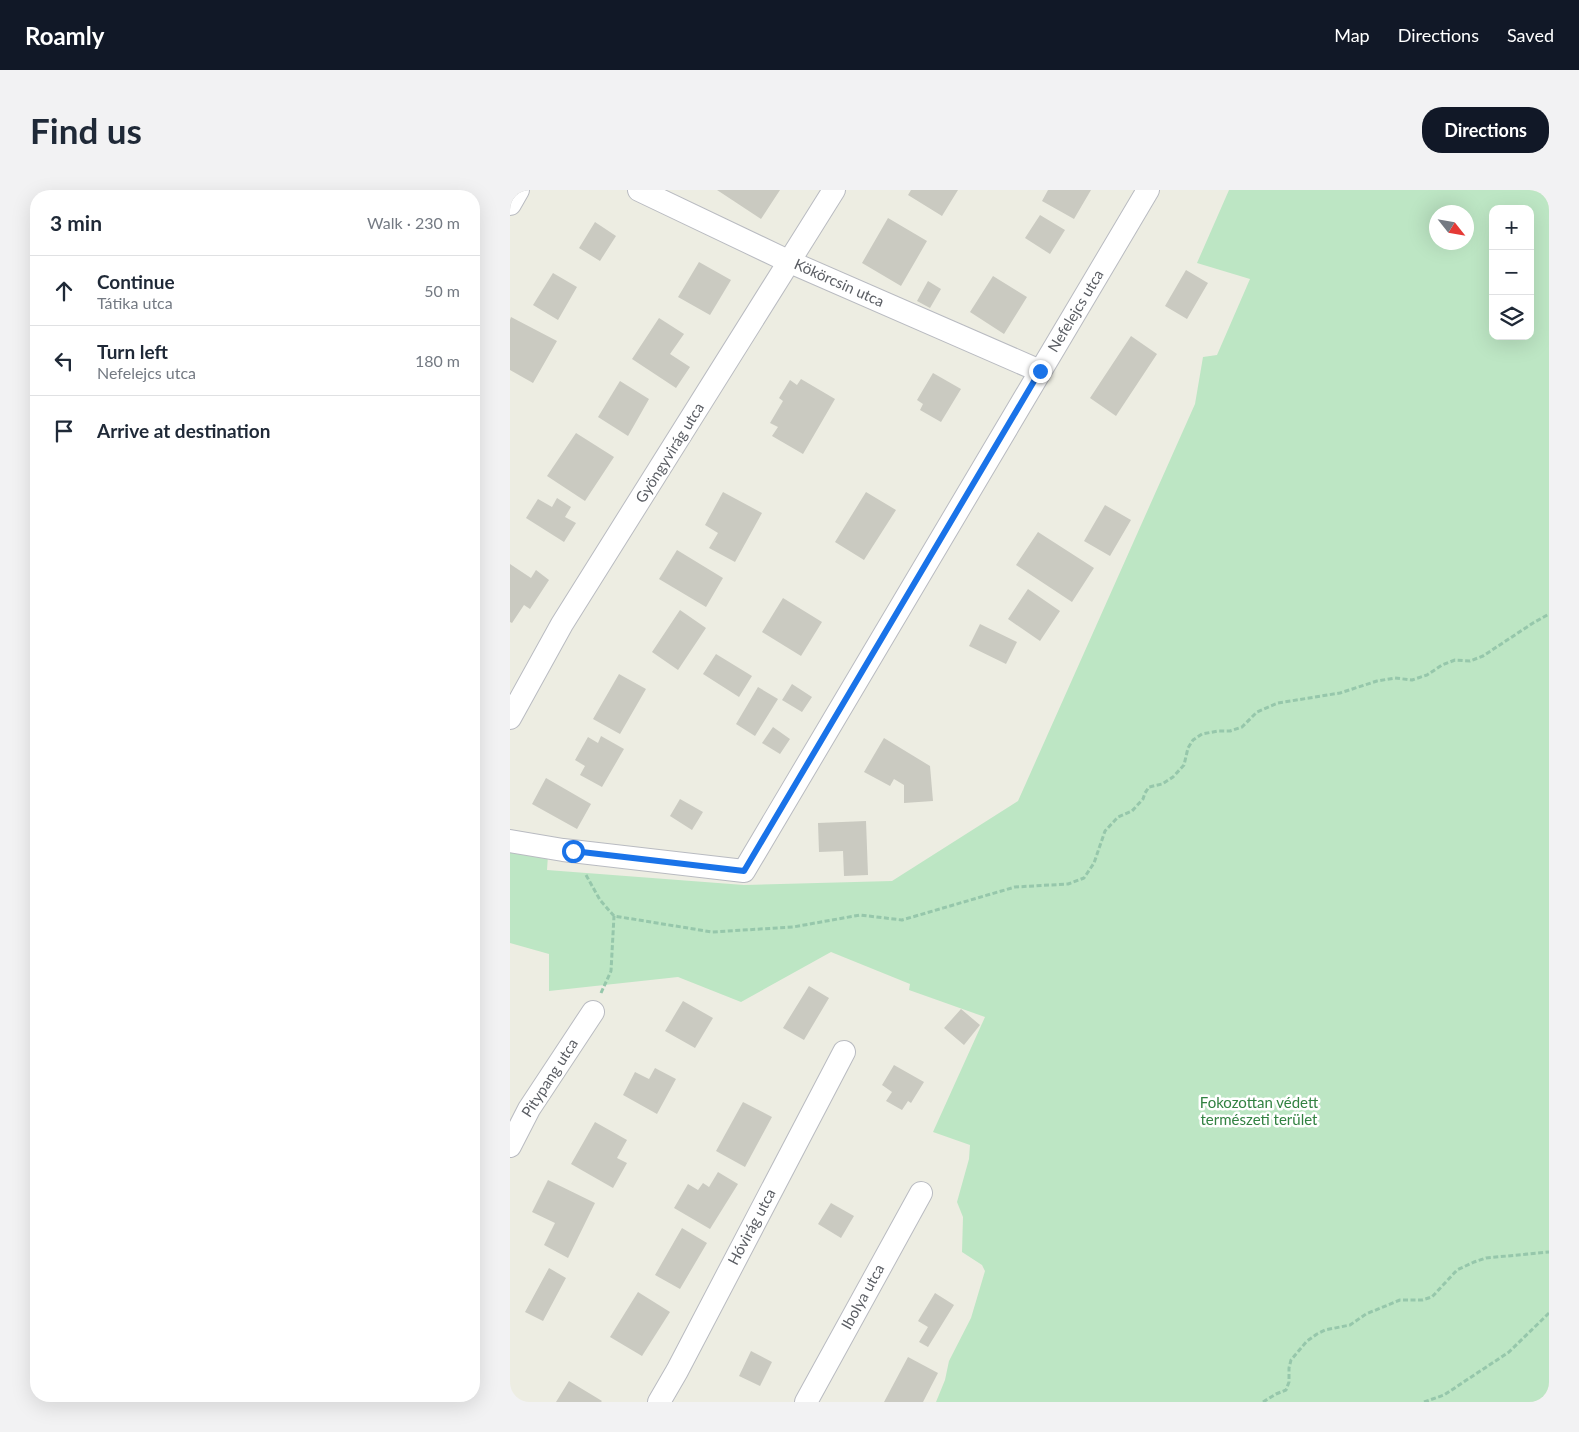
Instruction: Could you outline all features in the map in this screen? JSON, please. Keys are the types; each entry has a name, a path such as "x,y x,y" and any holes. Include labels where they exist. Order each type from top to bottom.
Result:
{"street":[{"path":"510,204 518,190"},
{"name":"Kökörcsin utca","path":"639,190 790,262 1040,371"},
{"name":"Gyöngyvirág utca","path":"510,718 562,624 834,190"},
{"name":"Nefelejcs utca","path":"573,851 744,871 1148,190"},
{"path":"510,841 573,851"},
{"name":"Pitypang utca","path":"510,1146 529,1109 593,1012"},
{"name":"Hóvirág utca","path":"659,1402 844,1052"},
{"name":"Ibolya utca","path":"806,1402 921,1193"}],"path":[{"path":"573,851 600,900 614,916 712,932 793,927 860,915 902,920 1015,887 1068,884 1084,878 1094,862 1105,831 1118,817 1132,811 1143,799 1150,787 1162,784 1173,777 1184,765 1188,748 1193,740 1202,734 1230,731 1242,727 1257,712 1278,703 1340,692 1377,681 1395,678 1412,680 1427,675 1442,665 1456,660 1470,661 1482,656 1549,614"},
{"path":"593,1012 612,971 614,916"},
{"path":"1263,1402 1286,1390 1289,1382 1291,1360 1307,1341 1317,1334 1333,1328 1350,1325 1366,1314 1400,1300 1422,1300 1432,1297 1457,1270 1474,1262 1486,1258 1549,1252"},
{"path":"1424,1402 1444,1395 1509,1352 1549,1314"}],"green space":[{"name":"Fokozottan védett természeti terület","path":"1229,190 1549,190 1549,1402 936,1402 945,1380 949,1361 971,1318 985,1271 982,1265 962,1252 963,1217 957,1202 969,1159 970,1145 933,1132 985,1017 909,990 910,984 831,952 741,1002 678,977 549,991 549,954 510,943 510,847 548,855 547,870 744,885 892,881 1018,801 1195,404 1203,357 1217,355 1250,279 1197,263"}],"building":[{"path":"717,190 780,190 761,219"},
{"path":"911,190 958,190 942,216 908,195"},
{"path":"1048,190 1091,190 1074,219 1042,201"},
{"path":"1040,215 1065,230 1050,254 1025,238"},
{"path":"888,218 927,241 901,286 862,263"},
{"path":"595,222 616,236 600,261 579,248"},
{"path":"699,262 731,280 710,315 678,297"},
{"path":"1186,270 1208,283 1187,319 1165,306"},
{"path":"553,273 577,287 558,320 533,305"},
{"path":"993,276 1027,297 1004,334 970,312"},
{"path":"928,281 941,289 930,308 917,301"},
{"path":"511,317 557,341 533,383 510,370"},
{"path":"659,318 684,334 670,354 690,367 676,388 632,359"},
{"path":"1131,336 1157,354 1116,416 1090,398"},
{"path":"933,373 961,389 941,422 920,410 923,404 917,400"},
{"path":"801,379 835,399 803,454 772,436 778,427 770,423 783,401 779,398 790,380 797,385"},
{"path":"620,381 649,399 628,436 598,417"},
{"path":"576,433 614,457 585,501 547,476"},
{"path":"723,492 762,513 735,562 709,548 718,533 705,525"},
{"path":"866,492 896,510 864,560 835,542"},
{"path":"557,498 571,507 565,517 576,523 564,542 526,518 538,499 552,507"},
{"path":"1105,505 1131,520 1110,556 1084,541"},
{"path":"1038,532 1094,568 1072,602 1016,565"},
{"path":"677,550 723,578 706,607 659,579"},
{"path":"510,564 531,578 536,570 549,580 530,609 524,605 512,623 510,622"},
{"path":"1028,589 1060,611 1040,641 1008,619"},
{"path":"783,598 822,622 801,656 762,632"},
{"path":"680,610 706,628 678,670 652,652"},
{"path":"980,624 1017,642 1006,664 969,646"},
{"path":"716,654 752,676 739,697 703,674"},
{"path":"619,674 646,689 620,734 593,719"},
{"path":"792,684 812,697 802,712 782,700"},
{"path":"758,687 778,699 755,736 736,724"},
{"path":"773,727 790,739 780,754 762,743"},
{"path":"601,736 624,749 602,787 580,775 585,766 575,760 588,737 598,743"},
{"path":"884,738 930,766 933,801 904,803 904,785 894,779 890,786 864,772"},
{"path":"546,778 591,804 577,829 532,804"},
{"path":"680,799 703,812 692,830 670,816"},
{"path":"866,821 868,875 844,876 843,851 819,852 818,823"},
{"path":"809,986 829,998 804,1040 783,1028"},
{"path":"683,1001 713,1018 695,1048 665,1031"},
{"path":"961,1009 980,1025 964,1045 944,1028"},
{"path":"894,1065 924,1082 911,1103 908,1101 902,1110 886,1101 892,1092 882,1085"},
{"path":"655,1068 676,1079 657,1114 623,1095 635,1072 649,1079"},
{"path":"743,1102 772,1117 745,1167 716,1151"},
{"path":"595,1122 627,1140 617,1158 627,1163 613,1188 571,1164"},
{"path":"718,1172 738,1184 710,1229 674,1208 688,1184 698,1190 703,1183 709,1187"},
{"path":"548,1180 595,1203 568,1258 544,1245 555,1223 532,1212"},
{"path":"831,1203 854,1216 841,1238 818,1224"},
{"path":"682,1228 707,1243 680,1289 655,1275"},
{"path":"549,1268 566,1278 543,1321 525,1312"},
{"path":"638,1292 670,1312 642,1356 610,1337"},
{"path":"935,1293 954,1305 928,1347 919,1342 928,1327 918,1321"},
{"path":"751,1351 772,1362 760,1386 739,1376"},
{"path":"908,1357 938,1373 923,1402 884,1402"},
{"path":"569,1381 602,1401 556,1402"}],"route":[{"path":"573,851 744,871 1040,371"}]}
